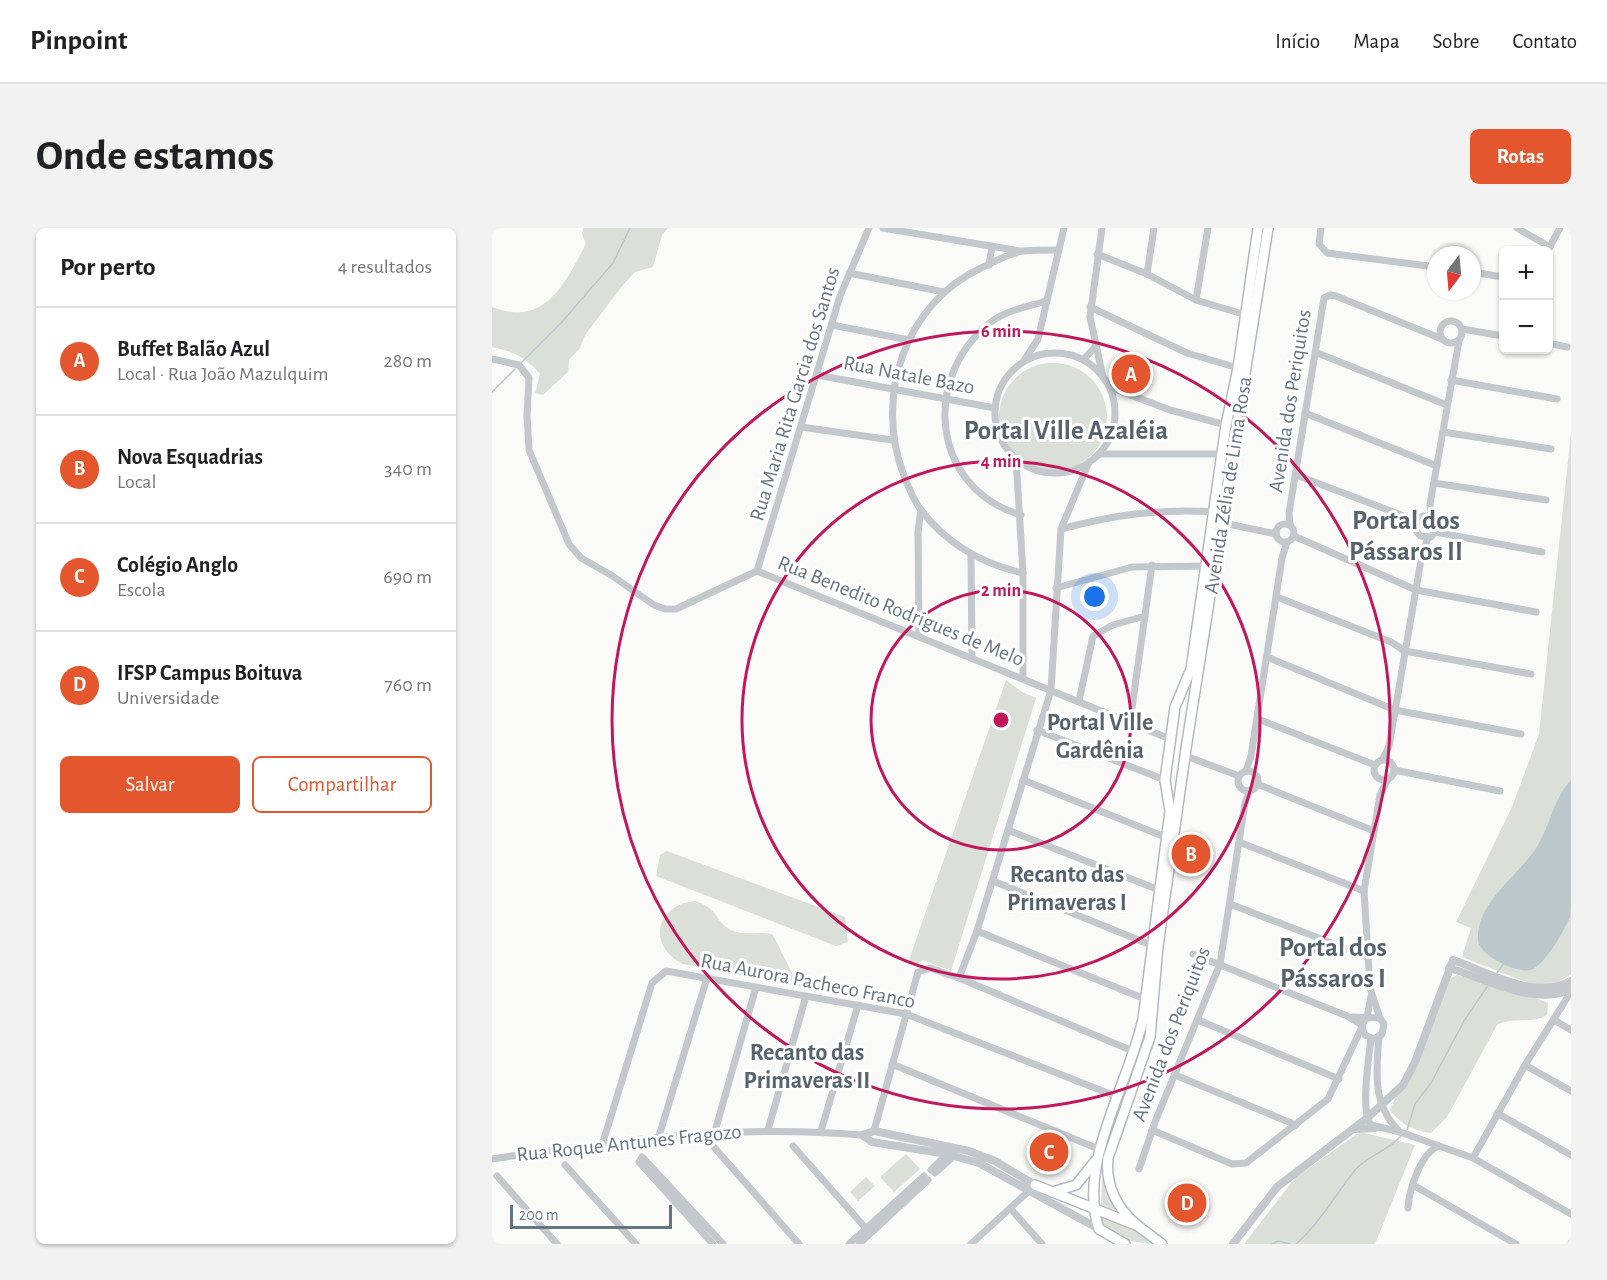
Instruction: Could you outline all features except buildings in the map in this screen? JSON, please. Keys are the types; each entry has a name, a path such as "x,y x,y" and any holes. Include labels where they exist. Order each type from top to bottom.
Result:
{"main road":[{"name":"Avenida Zélia de Lima Rosa","path":"1099,1229 1093,1207 1100,1153 1135,1052 1145,999 1170,811 1165,780 1170,738 1176,701 1191,669 1226,425 1238,368 1258,228"},
{"name":"Avenida Zélia de Lima Rosa","path":"1138,1226 1115,1199 1110,1182 1108,1160 1113,1138 1150,1037 1158,946 1187,742 1268,228"},
{"name":"Avenida Zélia de Lima Rosa","path":"1173,723 1180,719 1186,721 1187,742"},
{"path":"1167,759 1173,765 1186,760"},
{"name":"Avenida Zélia de Lima Rosa","path":"1048,1192 1065,1190 1076,1185 1100,1153"},
{"name":"Rua Roque Antunes Fragozo","path":"1033,1187 1093,1207 1138,1226 1162,1244"},
{"name":"Rua Roque Antunes Fragozo","path":"1099,1229 1125,1244"}],"street":[{"name":"Rua Maria Rita Garcia dos Santos","path":"757,571 832,325 849,273 869,228"},
{"path":"883,228 1021,251 1059,250"},
{"path":"1022,363 1047,354 1066,354 1083,360 1103,377 1110,387 1115,416 1112,432 1099,454 1089,462 1072,470 1058,473 1029,466 1016,458 1000,435 995,408 1004,383 1022,363 1038,339 1065,228"},
{"path":"1101,228 1090,307 1095,347 1103,377"},
{"path":"1147,274 1154,228"},
{"path":"1196,300 1208,228"},
{"path":"1321,228 1319,244 1327,253 1427,266"},
{"path":"1517,228 1544,246"},
{"path":"1551,246 1560,228"},
{"path":"989,265 992,246"},
{"path":"1021,251 970,273 944,292 921,319 909,340 894,389 892,440 908,486 921,510 971,555 1023,573"},
{"path":"1097,254 1147,274 1196,300 1246,315"},
{"path":"849,273 944,292"},
{"path":"1481,273 1499,276"},
{"name":"Avenida dos Periquitos","path":"1277,597 1284,538 1294,531 1287,524 1322,304 1327,295 1336,296 1442,339"},
{"path":"1021,515 994,506 977,493 961,472 946,438 945,399 952,370 974,338 992,321 1014,310 1046,302"},
{"path":"1090,307 1187,353 1238,368"},
{"path":"1459,341 1450,343 1442,339 1440,330 1445,323 1457,323 1462,329 1499,335"},
{"path":"832,325 909,340"},
{"path":"1424,537 1415,529 1424,518 1430,504 1462,329"},
{"path":"1038,339 1040,347 1047,354"},
{"path":"1450,343 1456,357"},
{"path":"1553,345 1567,347"},
{"path":"1083,360 1095,347"},
{"path":"1315,352 1447,405"},
{"name":"Rua Benedito Rodrigues de Melo","path":"492,358 519,365 526,371 529,378 527,415 530,450 569,544 581,558 665,609 682,606 757,571 1170,738"},
{"name":"Rua Natale Bazo","path":"817,375 995,408"},
{"path":"1451,380 1557,399"},
{"path":"1110,387 1170,410 1226,425"},
{"path":"1305,413 1437,466"},
{"path":"801,427 892,440"},
{"path":"1443,432 1551,449"},
{"path":"1099,454 1222,454"},
{"path":"1016,458 1023,573 1023,678"},
{"path":"959,978 977,931 1051,690 1061,529 1089,462"},
{"path":"1296,475 1424,518 1437,525 1435,532"},
{"path":"1434,483 1546,500"},
{"path":"919,636 918,532 921,510"},
{"path":"1061,529 1131,513 1159,510 1215,512"},
{"path":"1222,523 1284,538 1416,590 1536,612"},
{"path":"1284,538 1279,526 1287,524"},
{"path":"1424,537 1435,532 1542,552"},
{"path":"1424,537 1387,760 1394,770 1500,791"},
{"path":"971,555 972,657"},
{"path":"1056,588 1098,575 1152,565 1207,566"},
{"path":"1130,722 1152,565"},
{"path":"1374,831 1257,784 1246,789 1238,781 1246,773 1251,756 1277,597 1391,642 1405,651 1531,674"},
{"path":"1079,701 1093,636 1113,625 1145,616"},
{"path":"1267,657 1395,710 1521,734"},
{"path":"1258,718 1375,765 1387,760"},
{"path":"1037,730 1165,780"},
{"path":"1186,760 1246,773 1257,777 1257,784"},
{"path":"1375,765 1374,771 1383,779"},
{"path":"1375,1128 1382,1123 1383,1110 1377,1088 1376,1072 1379,1037 1385,1028 1371,996 1364,891 1383,779 1394,770"},
{"path":"1023,780 1166,837"},
{"name":"Avenida dos Periquitos","path":"1139,1169 1152,1130 1220,964 1246,789"},
{"path":"1008,830 1159,890"},
{"path":"1239,842 1364,891"},
{"path":"993,880 1151,945"},
{"path":"1230,904 1368,957"},
{"path":"977,931 1145,999"},
{"path":"1193,954 1364,1022 1380,1018"},
{"path":"1233,1244 1277,1187 1366,1119 1383,1110 1403,1085 1451,964 1538,995 1555,995 1570,986"},
{"path":"874,1131 920,970 930,968 959,978 1135,1052"},
{"name":"Rua Aurora Pacheco Franco","path":"603,1142 652,983 658,975 666,971 906,1014 1118,1097"},
{"path":"659,1136 707,978"},
{"path":"1473,1158 1525,1065 1554,1020 1570,986"},
{"path":"715,1131 756,987"},
{"path":"768,1130 806,996"},
{"path":"1152,1130 1232,1164 1246,1163 1323,1104 1339,1079 1364,1022 1371,996"},
{"path":"821,1131 858,1005"},
{"path":"1198,1020 1339,1079"},
{"path":"1554,1020 1571,1030"},
{"path":"1364,1022 1368,1037 1366,1119 1375,1128"},
{"path":"1354,1043 1368,1037 1379,1037"},
{"path":"892,1064 1100,1153"},
{"path":"1525,1065 1571,1091"},
{"path":"1368,1072 1376,1072"},
{"path":"1175,1075 1296,1125"},
{"path":"1383,1110 1400,1132"},
{"path":"1497,1113 1571,1155"},
{"path":"1354,1129 1375,1128 1400,1132 1473,1158 1571,1214"},
{"name":"Rua Roque Antunes Fragozo","path":"492,1159 603,1142 715,1131 821,1131 862,1135 874,1131 995,1161 1099,1229"},
{"path":"862,1135 872,1142 951,1151"},
{"path":"713,1146 799,1244"},
{"path":"792,1146 868,1231"},
{"path":"1408,1208 1413,1185 1430,1151 1440,1146"},
{"path":"934,1170 951,1151"},
{"path":"712,1244 704,1229 644,1158 639,1160 704,1229 723,1244"},
{"path":"565,1165 636,1244"},
{"path":"496,1176 556,1244"},
{"path":"849,1244 868,1231 926,1178"},
{"path":"1413,1185 1516,1244"},
{"path":"971,1244 1033,1187"},
{"path":"1010,1208 1042,1244"},
{"path":"859,1244 868,1231"}],"shaded area":[{"path":"583,228 668,228 662,235 653,267 635,272 623,285 585,335 580,348 569,360 568,372 543,395 535,393 540,374 535,368 519,356 492,347 492,307 510,312 526,312 539,307 551,298 561,287 586,244 582,234"},
{"path":"1053,363 1074,367 1091,379 1103,396 1107,417 1103,438 1091,455 1074,467 1053,471 1032,467 1015,455 1003,438 999,417 1003,396 1015,379 1032,367"},
{"path":"1571,433 1571,974 1555,984 1531,984 1462,957 1471,928 1456,922 1512,807 1539,734"},
{"path":"1006,680 1022,692 1036,698 951,971 923,960 916,965 908,963"},
{"path":"1571,780 1570,917 1544,959 1533,969 1519,970 1501,963 1485,952 1478,940 1479,926 1492,900 1538,845 1561,794"},
{"path":"667,851 845,917 848,942 836,946 656,876 660,855"},
{"path":"695,901 709,908 731,930 773,935 793,975 805,988 683,964 672,956 664,947 660,937 660,927 671,910"},
{"path":"1457,975 1548,1003 1547,1015 1535,1020 1509,1021 1497,1025 1447,1117 1431,1133 1425,1132 1403,1123 1390,1110 1450,978"},
{"path":"1360,1132 1415,1145 1375,1244 1244,1244 1295,1178"},
{"path":"906,1154 920,1169 894,1192 880,1177"},
{"path":"1103,1166 1121,1212 1101,1205"},
{"path":"866,1177 875,1186 858,1201 850,1192"},
{"path":"1100,1215 1122,1222 1159,1244 1124,1239 1109,1230"}],"waterway":[{"path":"522,362 561,323 613,263 630,228"},
{"path":"492,392 515,369"},
{"path":"1497,973 1505,962"},
{"path":"1407,1130 1415,1104 1431,1083 1464,1021 1489,984"},
{"path":"1296,1244 1320,1218 1355,1170 1401,1136"},
{"path":"1272,1244 1278,1241 1290,1244"}],"place":[{"name":"Buffet Balão Azul","path":"1131,374"},
{"name":"Nova Esquadrias","path":"1191,854"},
{"name":"Colégio Anglo","path":"1049,1152"},
{"name":"IFSP Campus Boituva","path":"1187,1203"}],"district":[{"name":"Portal Ville Azaléia","path":"1066,430"},
{"name":"Portal dos Pássaros II","path":"1406,536"},
{"name":"Portal Ville Gardênia","path":"1100,737"},
{"name":"Recanto das Primaveras I","path":"1067,889"},
{"name":"Portal dos Pássaros I","path":"1333,962"},
{"name":"Recanto das Primaveras II","path":"807,1067"}]}
